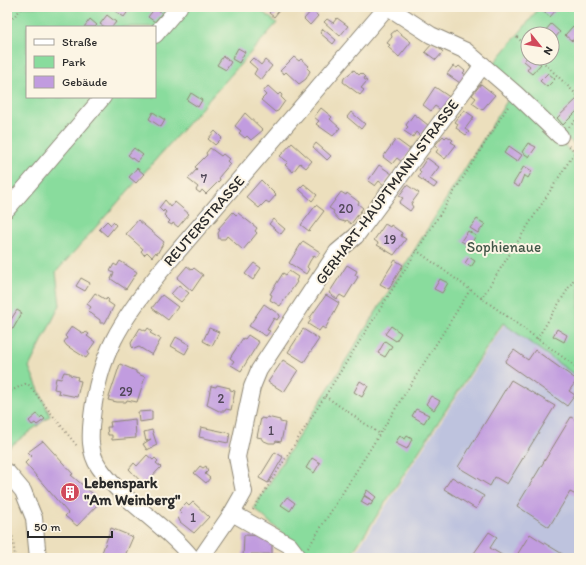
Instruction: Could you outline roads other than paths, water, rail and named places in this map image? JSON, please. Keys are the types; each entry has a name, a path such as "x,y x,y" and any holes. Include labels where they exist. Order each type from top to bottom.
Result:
{"street":[{"path":"156,34 179,7"},
{"path":"388,7 431,35 466,51 516,94 560,136"},
{"name":"REUTERSTRASSE","path":"192,558 121,491 99,467 92,450 91,426 95,392 100,369 109,348 135,304 165,266 388,7"},
{"name":"GERHART-HAUPTMANN-STRASSE","path":"201,558 236,508 244,492 244,483 238,465 239,449 252,387 259,370 337,252 356,236 483,65"},
{"path":"7,209 101,98"},
{"path":"7,472 23,491 34,518 38,558"},
{"path":"236,508 303,554"}],"place":[{"name":"Lebenspark \"Am Weinberg\"","path":"70,492"}],"park label":[{"name":"Sophienaue","path":"504,247"}]}
